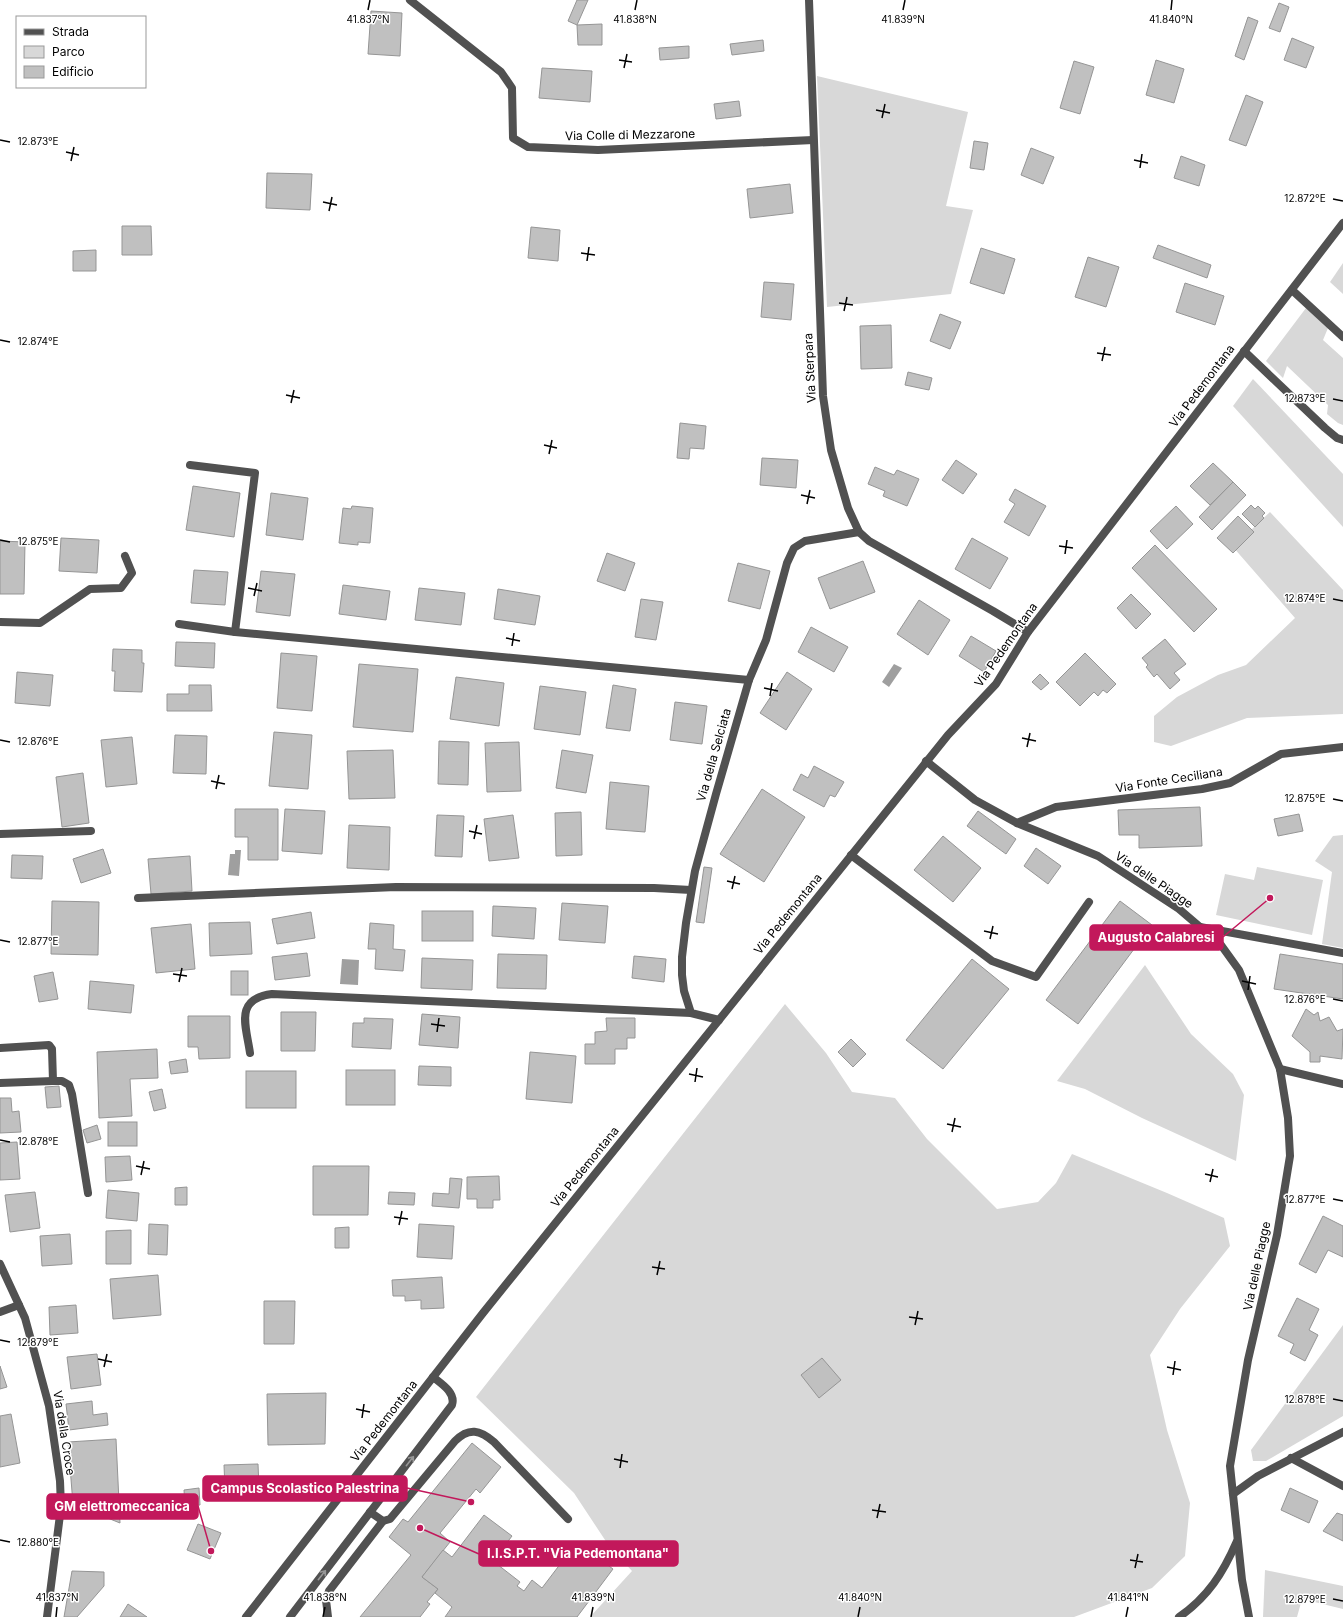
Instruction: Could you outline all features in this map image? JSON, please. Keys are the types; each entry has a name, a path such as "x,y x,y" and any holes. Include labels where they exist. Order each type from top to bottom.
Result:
{"street":[{"name":"Via Colle di Mezzarone","path":"410,0 501,72 512,88 514,138 528,147 598,150 814,140"},
{"name":"Via Sterpara","path":"809,0 823,396 828,432 848,508 859,532 875,544 1028,632"},
{"name":"Via Pedemontana","path":"246,1617 433,1377 926,761 953,728 996,684 1028,632 1343,223"},
{"path":"1292,290 1343,337"},
{"path":"1244,351 1325,428 1337,438 1343,440"},
{"path":"190,465 254,473 235,632"},
{"name":"Via della Selciata","path":"691,1013 684,992 682,971 684,938 691,890 708,820 749,680 766,640 787,563 794,548 809,539 859,532"},
{"path":"0,622 40,623 90,589 121,588 132,573 125,556"},
{"path":"179,624 235,632 749,680"},
{"name":"Via Fonte Ceciliana","path":"1017,823 1056,807 1202,789 1230,783 1281,754 1343,747"},
{"name":"Via delle Piagge","path":"926,761 975,800 1017,823 1098,856 1178,909 1221,945 1239,970 1280,1069 1288,1118 1290,1156 1277,1235 1248,1360 1230,1466 1242,1580 1249,1617"},
{"path":"0,834 91,831"},
{"path":"852,854 992,961 1036,977 1089,902"},
{"path":"138,898 396,887 654,888 691,890"},
{"path":"1200,927 1343,953"},
{"path":"250,1053 246,1020 248,1007 256,997 272,994 691,1013 719,1020"},
{"path":"0,1048 49,1045 52,1049 53,1081"},
{"path":"1280,1069 1343,1084"},
{"path":"0,1083 62,1081 69,1085 72,1094 88,1193"},
{"name":"Via della Croce","path":"0,1264 25,1318 49,1406 60,1481 61,1507 47,1617"},
{"path":"0,1312 19,1304"},
{"path":"290,1617 452,1405 453,1401 451,1394 433,1377"},
{"path":"1233,1494 1258,1476 1343,1432"},
{"path":"328,1617 326,1600 329,1591 383,1521 394,1516 455,1441 465,1433 482,1433 490,1438 568,1519"},
{"path":"1291,1458 1343,1486"},
{"path":"370,1512 383,1521"},
{"path":"1179,1617 1193,1608 1209,1592 1228,1562 1238,1539"}],"green space":[{"path":"817,76 968,112 946,206 973,210 951,294 827,307"},
{"path":"1343,263 1343,294 1330,282"},
{"path":"1306,308 1328,328 1323,340 1343,358 1343,425 1327,414 1328,405 1287,366 1283,378 1266,361"},
{"path":"1253,379 1343,474 1343,527 1233,406"},
{"path":"1270,512 1343,590 1343,714 1247,718 1171,746 1154,742 1154,716 1177,697 1218,675 1246,665 1295,618 1233,547"},
{"path":"1343,835 1343,948 1322,944 1332,872 1315,861 1333,836"},
{"path":"1257,867 1323,880 1312,935 1216,915 1225,874 1254,880"},
{"path":"1145,965 1191,1034 1233,1074 1244,1095 1236,1161 1142,1118 1085,1089 1057,1081"},
{"path":"785,1004 826,1053 852,1092 895,1098 927,1139 997,1209 1038,1202 1056,1183 1072,1154 1224,1218 1230,1246 1180,1309 1150,1355 1167,1430 1190,1503 1185,1556 1152,1588 1074,1617 590,1617 632,1571 609,1546 574,1493 476,1397"},
{"path":"1343,1325 1343,1416 1266,1461 1253,1461 1251,1450"},
{"path":"1265,1570 1343,1586 1343,1609 1302,1599 1297,1617 1263,1617"}],"shaded area":[{"path":"894,664 902,668 889,687 882,682"},
{"path":"235,850 241,850 239,876 228,875 230,854 235,854"},
{"path":"342,959 359,960 358,985 340,984"}],"building":[{"path":"577,0 588,0 577,25 568,21"},
{"path":"1279,3 1289,7 1280,32 1269,28"},
{"path":"371,11 402,13 400,56 368,54"},
{"path":"1248,17 1258,21 1244,60 1235,56"},
{"path":"602,24 602,45 578,45 577,25"},
{"path":"1292,38 1314,47 1306,68 1284,60"},
{"path":"763,40 764,51 732,55 730,44"},
{"path":"689,46 689,58 660,60 659,48"},
{"path":"1156,60 1184,69 1174,103 1146,95"},
{"path":"1074,61 1094,67 1080,114 1060,108"},
{"path":"542,68 592,71 590,102 539,98"},
{"path":"1246,95 1263,102 1246,146 1229,140"},
{"path":"739,101 741,116 716,119 714,104"},
{"path":"974,141 988,143 984,170 970,168"},
{"path":"1031,148 1054,157 1043,184 1021,175"},
{"path":"1181,156 1205,165 1199,186 1174,178"},
{"path":"267,173 312,174 310,210 266,208"},
{"path":"790,184 793,213 750,218 747,189"},
{"path":"122,226 151,226 152,255 122,255"},
{"path":"531,227 560,230 558,261 528,258"},
{"path":"1158,245 1211,265 1207,278 1153,258"},
{"path":"981,248 1015,259 1004,294 970,283"},
{"path":"96,250 96,271 73,271 73,251"},
{"path":"1088,257 1119,267 1106,307 1075,297"},
{"path":"764,282 794,284 791,320 761,317"},
{"path":"1185,283 1224,296 1215,325 1176,312"},
{"path":"940,314 961,322 950,349 930,341"},
{"path":"891,325 892,368 861,369 860,326"},
{"path":"908,372 932,378 929,390 905,385"},
{"path":"680,423 706,426 704,449 690,448 689,459 677,458"},
{"path":"762,458 798,460 796,488 760,485"},
{"path":"956,460 977,474 963,494 942,480"},
{"path":"1213,463 1233,482 1210,505 1190,486"},
{"path":"875,467 894,475 897,470 919,479 907,506 883,496 885,491 868,484"},
{"path":"1233,482 1246,495 1212,530 1199,517"},
{"path":"193,486 240,493 234,537 186,530"},
{"path":"1015,489 1046,506 1029,536 1004,522 1015,504 1009,500"},
{"path":"271,493 308,498 303,540 266,535"},
{"path":"1251,505 1255,509 1258,506 1265,513 1262,516 1264,518 1255,527 1242,514"},
{"path":"352,506 373,508 370,543 358,542 358,545 339,543 343,508 351,509"},
{"path":"1176,506 1193,524 1167,549 1150,531"},
{"path":"1238,516 1254,532 1233,553 1217,538"},
{"path":"61,538 99,540 97,573 59,571"},
{"path":"972,538 1008,558 990,589 955,569"},
{"path":"0,541 25,542 24,594 0,594"},
{"path":"1155,545 1217,609 1194,632 1132,568"},
{"path":"607,553 635,563 625,591 597,581"},
{"path":"863,561 875,592 830,609 818,578"},
{"path":"738,563 770,571 760,609 728,601"},
{"path":"194,570 228,572 225,605 191,603"},
{"path":"261,571 295,574 290,616 256,612"},
{"path":"343,585 390,591 386,620 339,614"},
{"path":"419,588 465,593 461,625 415,620"},
{"path":"498,589 540,596 535,625 494,619"},
{"path":"1131,594 1151,614 1136,629 1117,608"},
{"path":"641,599 663,602 656,640 635,637"},
{"path":"919,600 950,620 928,655 897,634"},
{"path":"811,627 848,647 834,672 798,652"},
{"path":"971,636 996,651 984,672 959,656"},
{"path":"1165,639 1186,664 1174,673 1180,680 1170,689 1157,674 1154,677 1146,667 1148,665 1142,658"},
{"path":"176,642 215,643 214,668 175,666"},
{"path":"113,649 142,650 142,663 144,663 142,692 114,691 115,671 112,671"},
{"path":"281,653 317,656 312,711 277,708"},
{"path":"1085,653 1116,684 1107,693 1103,690 1098,696 1094,692 1080,706 1056,682"},
{"path":"359,664 418,669 413,732 353,727"},
{"path":"17,672 53,675 50,706 15,703"},
{"path":"787,672 812,689 786,730 760,713"},
{"path":"1040,674 1049,683 1041,690 1032,682"},
{"path":"456,677 504,683 499,726 450,719"},
{"path":"189,685 211,685 212,711 167,711 167,694 189,694"},
{"path":"613,685 636,689 630,731 606,728"},
{"path":"540,686 586,692 580,735 534,729"},
{"path":"675,702 707,706 702,744 670,740"},
{"path":"274,732 312,735 308,789 269,786"},
{"path":"175,735 207,736 206,774 173,773"},
{"path":"132,737 137,784 106,787 101,740"},
{"path":"439,741 469,742 468,785 438,784"},
{"path":"519,742 521,791 487,792 485,743"},
{"path":"393,750 395,798 349,799 347,751"},
{"path":"562,750 593,755 586,793 556,788"},
{"path":"814,766 844,782 835,797 830,795 824,807 793,790 801,774 808,778"},
{"path":"83,773 89,823 62,827 56,777"},
{"path":"610,782 649,786 645,832 606,829"},
{"path":"762,789 805,817 764,882 720,854"},
{"path":"1200,807 1202,846 1139,848 1139,835 1119,835 1118,810"},
{"path":"235,809 278,809 278,860 248,860 248,837 235,837"},
{"path":"285,809 325,811 322,854 282,851"},
{"path":"978,811 1016,839 1006,854 967,826"},
{"path":"581,812 582,855 556,856 555,813"},
{"path":"1299,814 1303,831 1278,836 1274,819"},
{"path":"437,815 464,816 462,857 435,856"},
{"path":"513,815 519,858 489,861 484,819"},
{"path":"349,825 390,827 389,870 347,868"},
{"path":"943,836 981,868 953,902 914,870"},
{"path":"1036,848 1061,866 1048,884 1024,866"},
{"path":"103,849 111,873 81,883 73,859"},
{"path":"12,855 43,856 42,879 11,878"},
{"path":"190,856 192,891 151,894 148,859"},
{"path":"704,867 712,868 704,923 696,922"},
{"path":"52,901 99,902 98,955 51,954"},
{"path":"1120,901 1152,925 1078,1024 1046,1000"},
{"path":"562,903 608,906 605,943 559,940"},
{"path":"493,906 536,908 534,939 492,936"},
{"path":"422,911 473,911 473,941 422,941"},
{"path":"311,912 315,938 277,944 272,919"},
{"path":"250,922 252,954 210,956 209,923"},
{"path":"370,923 394,925 393,949 405,950 403,971 375,969 376,949 368,949"},
{"path":"191,924 195,969 156,973 151,928"},
{"path":"307,953 310,976 275,980 272,957"},
{"path":"498,954 547,955 546,989 497,988"},
{"path":"1280,954 1343,964 1343,999 1274,989"},
{"path":"634,956 666,959 664,982 632,978"},
{"path":"422,958 473,960 472,990 421,988"},
{"path":"972,959 1009,989 943,1069 906,1040"},
{"path":"231,971 248,971 248,995 231,995"},
{"path":"53,972 58,999 39,1002 34,976"},
{"path":"90,981 134,985 131,1013 88,1009"},
{"path":"1306,1009 1314,1015 1318,1012 1320,1021 1329,1017 1337,1031 1343,1029 1342,1059 1320,1056 1320,1062 1310,1062 1310,1052 1292,1036"},
{"path":"281,1012 316,1012 315,1051 281,1051"},
{"path":"422,1014 460,1017 458,1048 419,1045"},
{"path":"188,1016 230,1016 230,1058 199,1059 198,1047 188,1047"},
{"path":"364,1018 393,1019 391,1049 352,1047 353,1023 364,1023"},
{"path":"606,1018 635,1018 635,1038 627,1038 627,1049 615,1049 615,1064 585,1064 585,1044 595,1044 595,1032 607,1031"},
{"path":"851,1039 866,1054 853,1067 838,1052"},
{"path":"157,1049 158,1078 130,1079 132,1116 99,1118 97,1052"},
{"path":"530,1052 576,1056 572,1103 526,1099"},
{"path":"186,1059 188,1072 171,1074 169,1062"},
{"path":"419,1066 451,1067 451,1086 418,1085"},
{"path":"346,1070 395,1070 395,1105 346,1105"},
{"path":"246,1071 296,1071 296,1108 246,1108"},
{"path":"59,1086 61,1107 47,1108 45,1087"},
{"path":"162,1089 166,1108 154,1111 149,1092"},
{"path":"0,1098 11,1098 12,1112 19,1111 21,1132 0,1133"},
{"path":"108,1122 137,1122 137,1146 108,1146"},
{"path":"97,1125 101,1139 87,1143 83,1130"},
{"path":"17,1142 20,1179 0,1180 0,1143"},
{"path":"130,1156 132,1180 106,1182 105,1157"},
{"path":"313,1166 369,1166 368,1215 313,1215"},
{"path":"499,1176 500,1200 493,1200 493,1208 477,1208 477,1199 467,1199 467,1177"},
{"path":"450,1178 462,1179 459,1208 432,1206 433,1193 449,1194"},
{"path":"187,1187 187,1205 175,1205 175,1188"},
{"path":"108,1190 139,1193 137,1221 106,1218"},
{"path":"35,1192 40,1228 10,1232 5,1195"},
{"path":"389,1192 415,1193 414,1205 388,1204"},
{"path":"1323,1216 1343,1226 1343,1257 1328,1250 1316,1273 1299,1264"},
{"path":"149,1224 168,1225 167,1255 148,1254"},
{"path":"419,1224 454,1226 452,1259 417,1257"},
{"path":"349,1227 349,1248 335,1248 335,1228"},
{"path":"131,1230 131,1264 106,1264 106,1231"},
{"path":"70,1234 72,1264 42,1266 40,1236"},
{"path":"158,1275 161,1315 113,1319 110,1279"},
{"path":"442,1277 444,1308 421,1309 421,1300 405,1301 405,1296 393,1296 392,1280"},
{"path":"1297,1298 1319,1309 1309,1330 1318,1335 1305,1361 1290,1353 1294,1344 1278,1336"},
{"path":"264,1301 295,1301 294,1344 264,1344"},
{"path":"76,1305 78,1333 50,1335 49,1307"},
{"path":"97,1354 101,1385 71,1389 67,1357"},
{"path":"822,1358 841,1380 819,1398 801,1375"},
{"path":"0,1366 7,1387 0,1389"},
{"path":"326,1393 325,1444 268,1445 267,1394"},
{"path":"92,1401 93,1415 107,1413 108,1425 69,1430 66,1404"},
{"path":"11,1414 20,1463 0,1467 0,1416"},
{"path":"116,1439 120,1523 73,1504 68,1442"},
{"path":"472,1443 501,1467 480,1493 476,1489 440,1533 450,1542 422,1577 438,1589 427,1602 430,1604 420,1617 360,1617 411,1555 389,1537 403,1519 408,1522"},
{"path":"258,1464 259,1488 225,1489 224,1465"},
{"path":"199,1488 200,1505 185,1506 184,1490"},
{"path":"1290,1488 1318,1501 1309,1523 1281,1510"},
{"path":"1337,1513 1343,1515 1343,1541 1323,1531"},
{"path":"484,1515 512,1536 493,1561 520,1582 517,1586 524,1591 532,1580 542,1588 577,1542 613,1569 577,1617 445,1617 452,1607 435,1593 438,1589 422,1577 443,1550 452,1557"},
{"path":"198,1524 221,1533 210,1559 187,1550"},
{"path":"72,1571 104,1572 104,1586 77,1617 64,1617"},
{"path":"128,1604 147,1617 120,1617"}],"place":[{"name":"Augusto Calabresi","path":"1270,898"},
{"name":"Campus Scolastico Palestrina","path":"471,1502"},
{"name":"I.I.S.P.T. \"Via Pedemontana\"","path":"420,1528"},
{"name":"GM elettromeccanica","path":"211,1551"}]}
